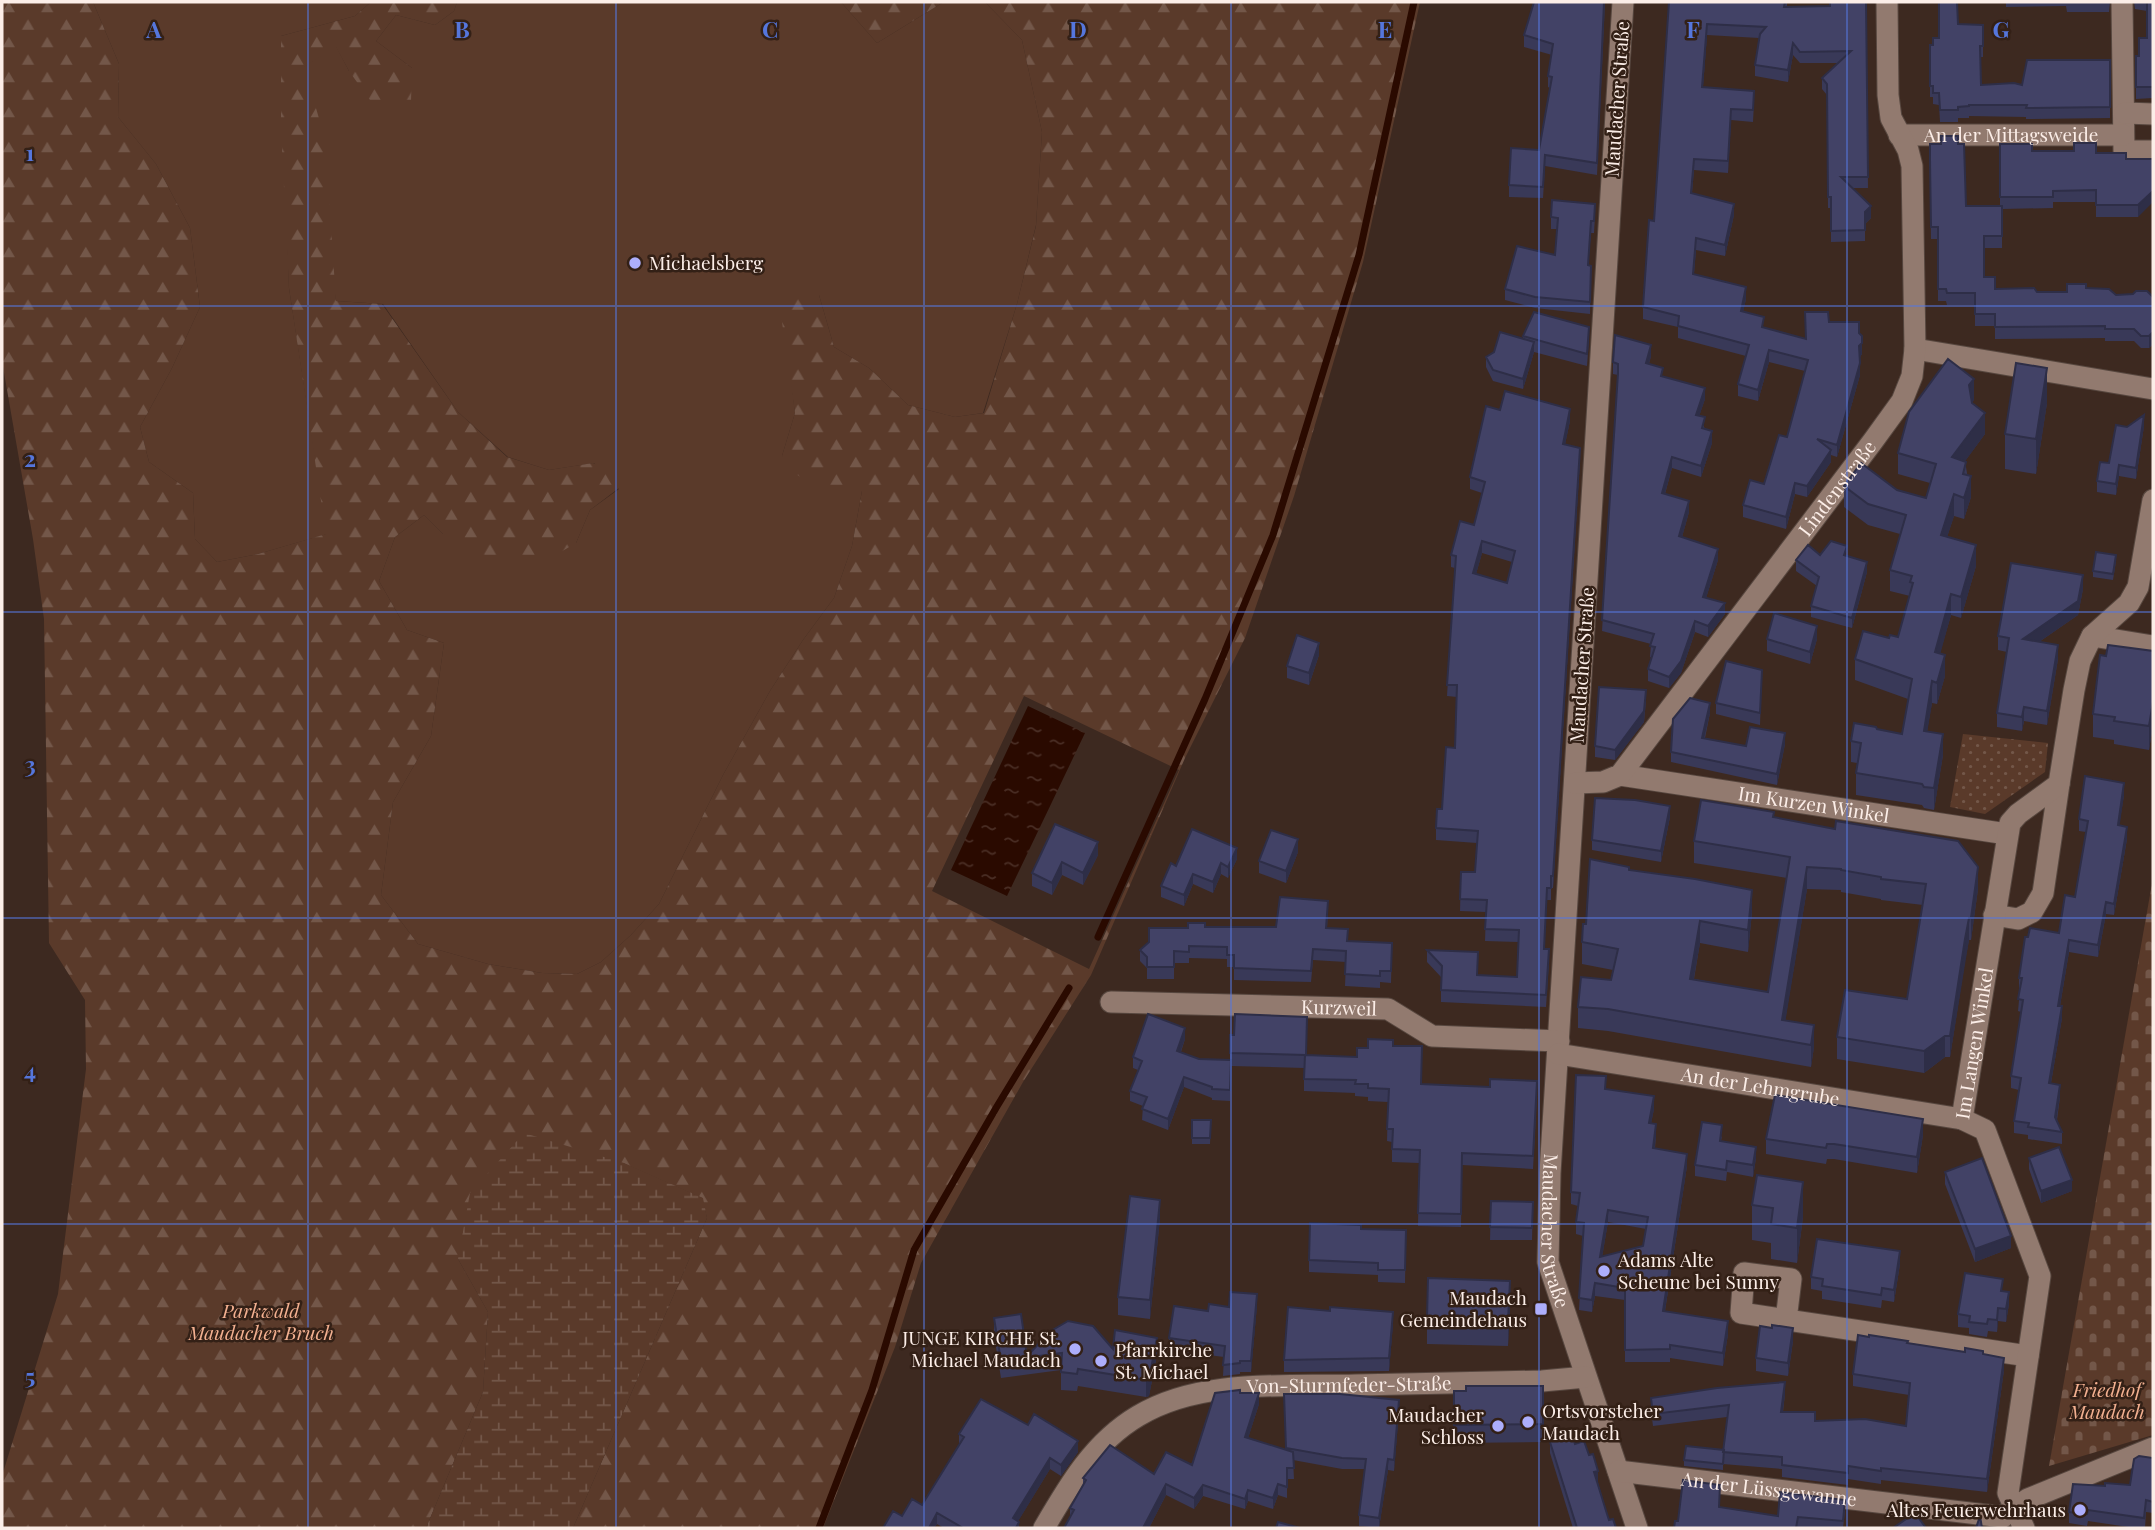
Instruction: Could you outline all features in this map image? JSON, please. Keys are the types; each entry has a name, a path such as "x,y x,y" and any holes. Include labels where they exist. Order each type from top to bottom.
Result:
{"street":[{"name":"Maudacher Straße","path":"1623,2 1550,1173 1548,1262 1637,1528"},
{"name":"An der Mittagsweide","path":"1887,2 1888,95 1891,118 1908,149 1912,166 1915,349"},
{"name":"An der Mittagsweide","path":"2122,2 2124,151 2153,151"},
{"name":"An der Mittagsweide","path":"2125,113 2153,114"},
{"name":"An der Mittagsweide","path":"1899,135 2123,135"},
{"path":"1915,349 2153,388"},
{"name":"Lindenstraße","path":"1620,775 1902,401 1912,376 1915,349"},
{"path":"1994,915 2018,919 2032,912 2043,893 2080,661 2092,636 2129,603 2138,587 2153,500"},
{"path":"2092,636 2153,646"},
{"path":"1575,783 1603,782 1620,775"},
{"name":"Im Kurzen Winkel","path":"1620,775 2007,834"},
{"name":"Im Langen Winkel","path":"2024,1528 2001,1517 2008,1493 2040,1276 1985,1130 1962,1119 2010,823 2059,784"},
{"name":"Kurzweil","path":"1111,1002 1388,1009 1432,1036 1559,1047"},
{"name":"An der Lehmgrube","path":"1559,1047 1962,1119"},
{"path":"1786,1320 2028,1356"},
{"name":"Von-Sturmfeder-Straße","path":"1044,1528 1088,1459 1110,1436 1138,1416 1187,1396 1248,1388 1542,1381 1586,1377"},
{"path":"2001,1517 2028,1499 2153,1448"},
{"name":"An der Lüssgewanne","path":"1618,1471 2001,1517"}],"green space":[{"name":"Parkwald Maudacher Bruch","path":"2,2 93,2 119,64 118,117 156,164 190,228 200,307 172,368 140,427 149,462 193,493 195,539 217,562 258,554 326,534 289,288 281,128 281,36 355,16 371,2 457,2 454,11 435,25 396,15 376,41 412,68 411,101 375,107 349,71 336,47 304,67 325,139 336,301 382,304 458,412 507,457 549,470 593,463 608,469 619,488 590,510 576,543 554,556 508,559 480,554 443,534 424,515 395,537 379,581 407,630 444,643 431,736 393,802 381,895 418,944 488,964 542,973 577,974 601,962 631,935 659,904 723,775 770,691 834,598 852,546 862,491 824,492 788,469 782,456 795,413 779,301 819,295 834,347 869,368 908,405 955,417 984,413 1017,304 1036,226 1042,132 1022,40 985,2 1420,2 1363,262 1294,496 1245,638 1185,758 1091,975 1023,1082 921,1263 895,1347 823,1528 573,1528 707,1218 702,1198 623,1163 458,1259 488,1312 483,1392 426,1528 2,1528 2,1476 58,1294 86,1069 85,1000 49,943 44,619 2,361","holes":["1024,696 1179,770 1089,969 932,891"]},
{"path":"93,2 371,2 355,16 281,36 289,288 327,534 258,554 217,562 195,539 193,493 149,462 140,427 172,368 200,307 190,228 156,164 118,117 119,64"},
{"path":"457,2 841,2 877,43 942,3 985,2 1022,40 1042,132 1036,225 1017,304 983,413 955,417 908,405 869,368 834,347 819,295 790,370 795,413 782,456 862,491 852,546 834,598 770,691 723,775 659,904 631,935 601,962 577,974 542,973 488,964 418,944 381,895 393,802 431,736 444,643 407,630 379,581 395,537 424,515 443,534 576,543 590,510 619,489 594,463 549,470 508,457 458,412 383,304 336,301 303,67 336,46 349,71 412,68 376,41 396,15 435,25 454,11"},
{"path":"841,2 954,2 942,3 877,43"},
{"path":"1963,734 2048,743 2045,772 1985,814 1950,807"},
{"name":"Friedhof Maudach","path":"2153,878 2153,1435 2049,1466"},
{"path":"524,1133 624,1163 703,1198 707,1218 573,1528 426,1528 483,1392 488,1312 458,1259 470,1193"}],"water":[{"path":"1028,706 1085,733 1007,896 951,870"}],"building":[{"path":"1534,2 1604,2 1597,163 1545,155 1543,187 1509,185 1511,148 1539,150 1552,77 1548,76 1553,44 1524,35"},
{"path":"1669,2 1785,2 1784,7 1830,6 1830,2 1866,2 1868,177 1841,177 1871,206 1865,212 1865,230 1831,231 1831,197 1828,197 1827,84 1822,78 1851,51 1800,52 1793,43 1788,70 1755,65 1760,34 1766,27 1707,24 1702,87 1754,91 1753,110 1731,109 1728,161 1694,159 1691,193 1734,204 1725,245 1696,238 1693,274 1746,287 1741,311 1764,317 1762,327 1806,339 1805,312 1828,312 1829,322 1859,322 1859,333 1862,336 1859,346 1860,363 1837,445 1817,439 1831,450 1807,486 1795,483 1786,517 1743,505 1750,480 1764,484 1779,435 1787,437 1808,360 1769,350 1758,390 1738,384 1749,345 1678,326 1679,316 1643,307 1649,220 1654,221"},
{"path":"1939,2 1957,2 1958,24 1983,25 1983,46 1980,46 1981,85 2022,85 2027,60 2110,60 2110,107 2026,108 2027,105 1969,105 1958,107 1958,110 1940,110 1939,93 1933,93 1933,86 1930,86 1930,45 1933,45 1933,38 1939,38"},
{"path":"2147,2 2153,2 2153,87 2136,87 2139,38 2147,38"},
{"path":"1941,136 1958,136 1958,144 1964,144 1966,206 2002,206 2002,236 1984,236 1984,277 1995,277 1995,289 2034,288 2037,292 2067,292 2067,284 2086,284 2086,288 2109,289 2116,295 2147,291 2153,297 2153,332 2149,336 2141,336 2134,329 2105,329 2105,326 1995,327 1995,314 1975,314 1975,293 1947,293 1946,289 1938,289 1938,227 1931,227 1930,144 1941,144"},
{"path":"2074,143 2096,143 2096,153 2126,153 2126,159 2153,159 2153,191 2138,205 2096,205 2096,190 2053,191 2053,197 2000,197 2000,144 2032,144 2032,151 2074,151"},
{"path":"1552,200 1595,204 1588,265 1591,266 1590,302 1535,297 1505,289 1517,246 1555,255 1558,218 1551,217"},
{"path":"1534,312 1589,327 1587,354 1523,336"},
{"path":"1500,332 1534,342 1523,379 1493,370 1486,357 1494,352"},
{"path":"1615,335 1651,345 1646,363 1663,368 1661,376 1705,388 1696,415 1705,417 1702,428 1712,431 1701,466 1672,457 1662,493 1689,501 1679,536 1718,549 1703,597 1725,603 1708,626 1695,621 1681,661 1669,677 1648,669 1655,647 1650,646 1654,634 1602,620 1618,373 1618,364 1613,362"},
{"path":"1948,359 1974,379 1969,385 1972,403 1985,413 1952,457 1966,462 1963,474 1971,476 1964,498 1954,494 1941,535 1976,545 1961,597 1951,594 1935,652 1945,655 1937,683 1932,681 1924,731 1943,734 1934,788 1856,773 1861,743 1851,741 1854,723 1902,734 1912,679 1855,659 1863,631 1889,638 1890,635 1898,637 1913,583 1910,582 1912,576 1890,570 1906,515 1868,504 1844,486 1861,463 1897,490 1926,498 1936,464 1898,453 1909,412"},
{"path":"2016,363 2047,368 2036,439 2005,434"},
{"path":"1505,391 1570,409 1563,444 1580,448 1553,876 1551,888 1547,888 1544,949 1549,949 1546,995 1441,990 1442,966 1427,950 1478,952 1477,975 1517,977 1519,930 1485,929 1487,900 1460,899 1461,872 1475,872 1478,831 1436,828 1437,809 1442,809 1446,747 1455,748 1457,685 1447,685 1456,556 1451,555 1460,521 1474,525 1485,482 1470,477 1486,406 1500,410","holes":["1482,541 1515,551 1507,583 1473,573"]},
{"path":"2144,415 2136,468 2119,465 2116,484 2097,481 2100,462 2109,463 2116,425 2127,427"},
{"path":"1831,541 1847,546 1844,555 1867,562 1852,618 1811,606 1819,577 1796,560 1808,545 1820,555"},
{"path":"2096,552 2116,555 2113,574 2093,571"},
{"path":"2011,563 2083,575 2078,601 2023,639 2058,645 2047,711 2024,707 2022,717 1997,713 2009,638 1998,636"},
{"path":"1774,613 1817,626 1810,652 1767,639"},
{"path":"1297,635 1319,643 1309,673 1287,666"},
{"path":"2108,645 2153,651 2153,702 2149,726 2114,721 2115,717 2093,714 2100,655 2106,656"},
{"path":"1726,661 1762,670 1760,713 1716,703"},
{"path":"1599,687 1646,690 1644,711 1615,750 1595,746"},
{"path":"1690,698 1710,703 1702,738 1746,746 1750,727 1785,733 1777,774 1671,752 1673,719"},
{"path":"2085,776 2124,783 2118,825 2127,827 2114,904 2106,902 2098,945 2069,940 2058,1006 2062,1006 2049,1083 2060,1085 2055,1117 2062,1132 2028,1127 2029,1123 2014,1121 2021,1078 2011,1076 2023,1000 2018,999 2025,937 2028,937 2030,928 2059,933 2065,895 2075,897 2088,821 2079,819"},
{"path":"1595,798 1635,800 1670,806 1661,851 1592,840"},
{"path":"1701,800 1774,812 1773,817 1835,829 1836,821 1958,841 1978,867 1950,1036 1945,1036 1924,1051 1837,1037 1845,990 1907,999 1926,884 1881,879 1841,869 1807,867 1782,1020 1814,1025 1811,1045 1608,1009 1578,1007 1581,977 1611,980 1618,949 1582,942 1583,924 1586,924 1590,859 1629,867 1629,870 1752,890 1748,930 1700,921 1690,979 1768,992 1790,857 1694,841"},
{"path":"1055,824 1098,842 1083,873 1062,862 1052,883 1032,873"},
{"path":"1192,829 1237,848 1228,867 1221,863 1213,882 1193,874 1184,895 1161,886 1171,863 1176,866"},
{"path":"1271,830 1298,839 1286,871 1259,861"},
{"path":"1280,897 1328,901 1326,928 1348,929 1347,941 1392,943 1391,971 1380,971 1380,976 1345,974 1346,951 1313,949 1311,971 1234,968 1234,955 1227,955 1227,947 1189,946 1189,952 1174,951 1174,967 1147,967 1147,957 1140,950 1149,942 1149,928 1188,928 1188,923 1205,923 1205,927 1276,927"},
{"path":"1148,1014 1185,1028 1177,1051 1199,1059 1231,1060 1230,1090 1212,1089 1184,1077 1168,1119 1142,1109 1147,1097 1130,1091 1142,1061 1133,1057"},
{"path":"1235,1014 1307,1017 1306,1055 1357,1057 1357,1048 1368,1048 1368,1039 1393,1040 1393,1046 1422,1046 1421,1084 1490,1087 1490,1079 1537,1081 1533,1156 1462,1153 1461,1214 1418,1213 1420,1150 1392,1149 1393,1129 1387,1129 1389,1089 1368,1088 1368,1084 1355,1084 1356,1080 1304,1079 1305,1055 1230,1053 1230,1035 1234,1035"},
{"path":"1576,1075 1606,1076 1605,1089 1654,1096 1649,1123 1656,1124 1653,1148 1687,1154 1663,1311 1728,1321 1723,1353 1670,1345 1670,1349 1625,1350 1625,1288 1595,1283 1592,1300 1579,1298 1584,1223 1576,1222 1580,1193 1571,1192","holes":["1608,1210 1648,1217 1643,1246 1600,1257"]},
{"path":"1775,1095 1923,1119 1917,1157 1834,1144 1827,1144 1826,1148 1766,1139"},
{"path":"1192,1120 1211,1120 1210,1138 1192,1138"},
{"path":"1702,1122 1722,1125 1720,1141 1756,1147 1753,1165 1727,1161 1726,1170 1695,1165"},
{"path":"2059,1147 2072,1180 2041,1191 2029,1158"},
{"path":"1982,1158 2011,1236 1975,1249 1945,1172"},
{"path":"1757,1175 1803,1182 1797,1228 1771,1224 1773,1208 1752,1205"},
{"path":"1130,1196 1160,1200 1150,1300 1118,1297"},
{"path":"1491,1201 1533,1202 1532,1228 1490,1227"},
{"path":"1310,1223 1361,1225 1361,1229 1406,1230 1405,1270 1378,1270 1378,1263 1309,1260"},
{"path":"1817,1239 1900,1251 1894,1290 1882,1288 1881,1295 1822,1286 1823,1279 1811,1277"},
{"path":"1965,1273 2003,1279 2001,1291 2009,1292 2006,1309 1998,1308 1997,1320 1988,1319 1987,1324 1969,1322 1970,1316 1958,1314"},
{"path":"1428,1278 1510,1281 1508,1321 1427,1318"},
{"path":"1230,1292 1257,1294 1251,1361 1223,1365 1225,1346 1169,1338 1174,1306 1208,1311 1209,1304 1229,1307"},
{"path":"1288,1307 1393,1312 1389,1358 1284,1360"},
{"path":"1021,1314 1027,1356 1051,1331 1068,1321 1093,1326 1113,1349 1115,1330 1157,1338 1149,1379 1078,1369 1077,1374 1061,1372 1062,1353 1001,1361 994,1318"},
{"path":"1772,1325 1793,1328 1788,1363 1756,1358 1760,1326 1772,1328"},
{"path":"1858,1335 1965,1352 1965,1348 2004,1358 1987,1479 1881,1468 1881,1471 1848,1466 1848,1473 1782,1465 1782,1457 1723,1452 1729,1405 1653,1414 1651,1398 1717,1388 1785,1382 1781,1412 1815,1412 1815,1421 1865,1419 1906,1426 1910,1383 1853,1374"},
{"path":"1466,1386 1543,1386 1543,1424 1454,1425 1454,1391 1466,1391"},
{"path":"1240,1390 1240,1393 1259,1393 1245,1437 1293,1452 1294,1468 1287,1468 1287,1487 1278,1484 1273,1498 1248,1490 1245,1499 1203,1485 1194,1498 1166,1484 1143,1528 1064,1528 1074,1510 1070,1508 1086,1480 1083,1478 1110,1445 1154,1474 1166,1452 1192,1465 1215,1393"},
{"path":"1284,1394 1340,1394 1399,1400 1394,1460 1388,1459 1379,1518 1359,1515 1366,1459 1342,1458 1286,1448"},
{"path":"981,1399 1028,1425 1034,1414 1078,1441 1061,1465 1050,1458 1013,1518 1019,1522 1016,1528 963,1528 937,1513 929,1528 883,1528 893,1511 902,1516 912,1499 922,1505 964,1437 959,1434"},
{"path":"1572,1435 1575,1444 1584,1441 1589,1455 1593,1454 1598,1471 1594,1472 1607,1514 1609,1520 1613,1519 1616,1528 1577,1528 1550,1442"},
{"path":"1686,1446 1724,1450 1723,1464 1684,1460"},
{"path":"2139,1456 2153,1458 2153,1502 2146,1500 2144,1518 2088,1510 2087,1514 2069,1512 2073,1484 2130,1485 2134,1459"},
{"path":"1683,1480 1720,1485 1719,1507 1778,1516 1780,1492 1845,1500 1843,1521 1798,1517 1796,1528 1674,1528 1675,1521 1678,1521"},
{"path":"1915,1513 1926,1528 1893,1528"},
{"path":"1980,1516 1982,1528 1976,1528"},
{"path":"1278,1522 1300,1528 1276,1528"}],"waterway":[{"path":"1098,937 1205,699 1273,535 1359,255 1414,2"},
{"path":"819,1528 872,1390 914,1250 1069,988"}],"place":[{"name":"Michaelsberg","path":"635,263"},
{"name":"Adams Alte Scheune bei Sunny","path":"1604,1271"},
{"name":"Maudach Gemeindehaus","path":"1541,1309"},
{"name":"JUNGE KIRCHE St. Michael Maudach","path":"1075,1349"},
{"name":"Pfarrkirche St. Michael","path":"1101,1361"},
{"name":"Ortsvorsteher Maudach","path":"1528,1422"},
{"name":"Maudacher Schloss","path":"1498,1426"},
{"name":"Altes Feuerwehrhaus","path":"2080,1510"}]}
